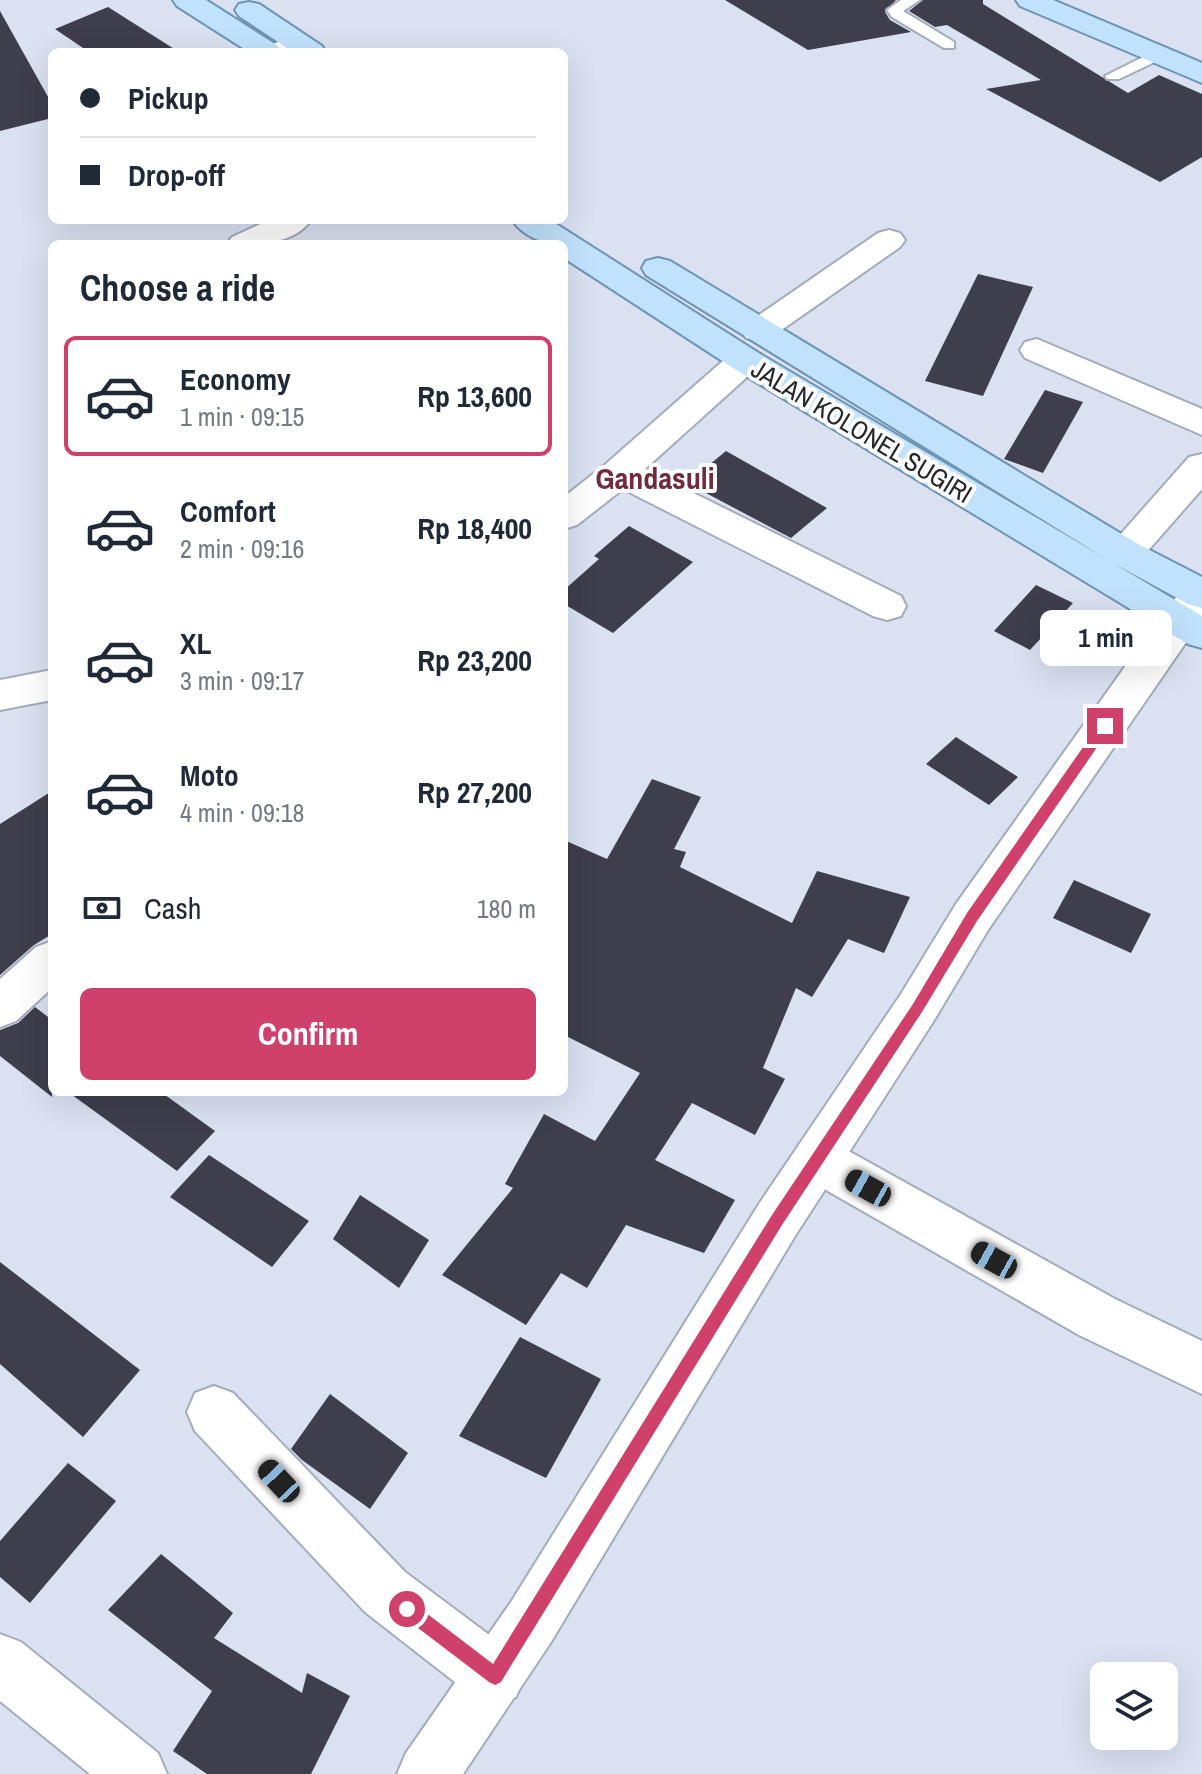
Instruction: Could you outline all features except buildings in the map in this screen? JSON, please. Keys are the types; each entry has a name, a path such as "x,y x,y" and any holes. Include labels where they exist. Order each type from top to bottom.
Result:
{"main road":[{"path":"187,0 262,48"},
{"path":"234,0 295,48"},
{"path":"1030,0 1202,74"},
{"path":"568,213 710,319"},
{"name":"JALAN KOLONEL SUGIRI","path":"535,224 565,240"},
{"name":"JALAN KOLONEL SUGIRI","path":"568,242 710,319 1196,611"},
{"path":"752,345 1125,553 1196,611"}],"street":[{"path":"252,240 286,224"},
{"path":"568,513 620,472 752,345 889,240"},
{"path":"1037,350 1202,423"},
{"path":"1125,553 1202,466"},
{"path":"620,472 887,606"},
{"path":"427,1774 495,1676 817,1159 917,1008 983,900 1196,611"},
{"path":"0,695 48,686"},
{"path":"0,1007 48,964"},
{"path":"817,1159 1097,1317 1202,1368"},
{"path":"214,1412 385,1592 495,1676"},
{"path":"0,1663 137,1774"}],"lane":[{"path":"912,0 898,5 895,10 897,14 949,45"},
{"path":"1113,76 1157,55"}],"district":[{"name":"Gandasuli","path":"655,478"}],"route":[{"path":"407,1609 495,1676 777,1220 917,1008 972,917 1105,726"}]}
